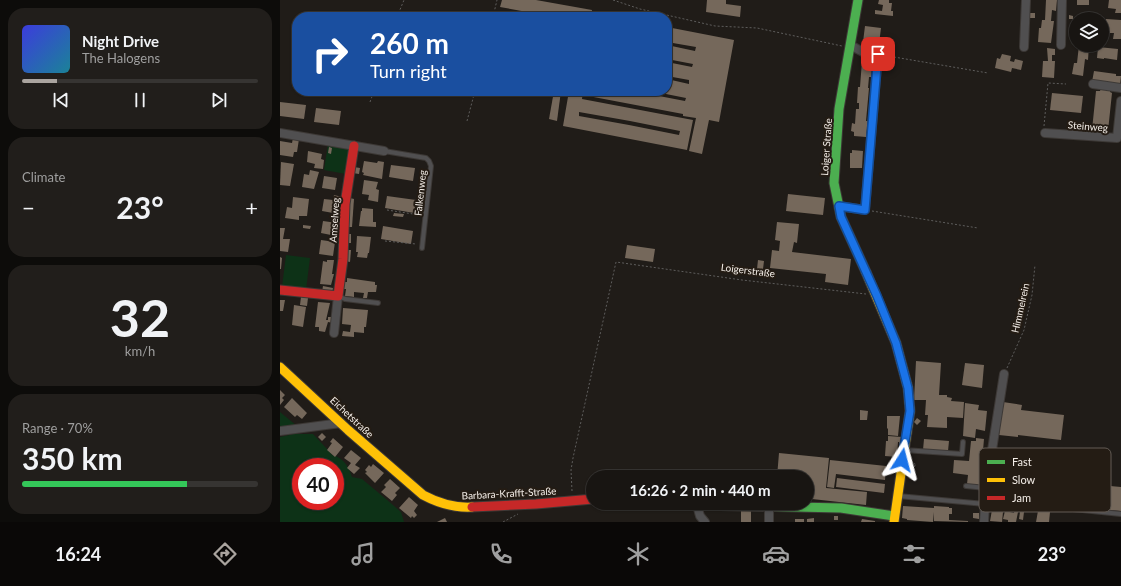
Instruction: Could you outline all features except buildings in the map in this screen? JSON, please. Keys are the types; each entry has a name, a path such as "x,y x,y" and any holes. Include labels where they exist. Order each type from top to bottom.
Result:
{"street":[{"name":"Loiger Straße","path":"858,0 839,109 834,183 841,217 877,296 896,343 908,388 910,411 894,519"},
{"path":"1024,47 1026,0"},
{"path":"1061,45 1062,0"},
{"path":"850,46 863,52 887,56"},
{"path":"839,206 865,210 878,54"},
{"path":"1093,84 1121,88"},
{"name":"Steinweg","path":"1045,133 1117,138 1121,101"},
{"path":"280,133 384,151"},
{"name":"Amselweg","path":"334,333 343,259 345,204 354,146"},
{"path":"280,290 338,296"},
{"name":"Eichetstraße","path":"280,366 409,484"},
{"path":"992,448 1004,374"},
{"path":"280,431 341,423"},
{"name":"Barbara-Krafft-Straße","path":"409,484 423,495 436,502 457,506 523,505 586,499"},
{"path":"814,508 852,509 894,519"},
{"path":"698,510 700,516 705,522"},
{"path":"769,510 769,522"},
{"path":"984,512 984,522"}],"lane":[{"name":"Falkenweg","path":"384,151 426,158 431,166 422,247"},
{"path":"338,296 345,299 378,303"},
{"path":"904,450 962,454 963,442"},
{"path":"966,486 979,487"},
{"path":"897,496 979,502"},
{"path":"1098,512 1121,514"}],"path":[{"path":"399,12 404,0"},
{"path":"494,12 497,0"},
{"path":"613,0 653,12"},
{"path":"672,16 715,26 758,28 850,46"},
{"path":"887,56 988,73"},
{"path":"1045,133 1048,83 1066,84"},
{"path":"370,102 372,96"},
{"path":"467,121 474,96"},
{"path":"387,210 426,215"},
{"path":"865,210 978,228"},
{"path":"384,241 422,247"},
{"name":"Loigerstraße","path":"573,500 571,470 616,262 742,280 877,296"},
{"name":"Himmelrein","path":"1004,374 1024,330 1032,295 1035,265"}],"green space":[{"path":"328,144 348,148 349,151 346,174 324,170"},
{"path":"286,255 310,258 306,290 282,287"},
{"path":"280,412 297,426 280,428"},
{"path":"294,434 313,434 332,455 340,458 292,458 292,510 344,510 344,462 352,477 362,479 401,512 404,522 280,522 280,437"}],"traffic: fast":[{"path":"858,0 839,109 834,183 841,217 866,272"},
{"path":"814,507 841,508 894,516"}],"traffic: slow":[{"path":"866,272 896,343 908,388 910,411 894,522"},
{"path":"280,367 348,430 423,495 459,507 472,507"}],"traffic: jam":[{"path":"280,290 338,296 343,259 345,204 354,146"},
{"path":"472,507 586,500"}],"route":[{"path":"878,54 865,210 839,206 841,217 877,296 896,343 908,388 910,411 902,460"}]}
